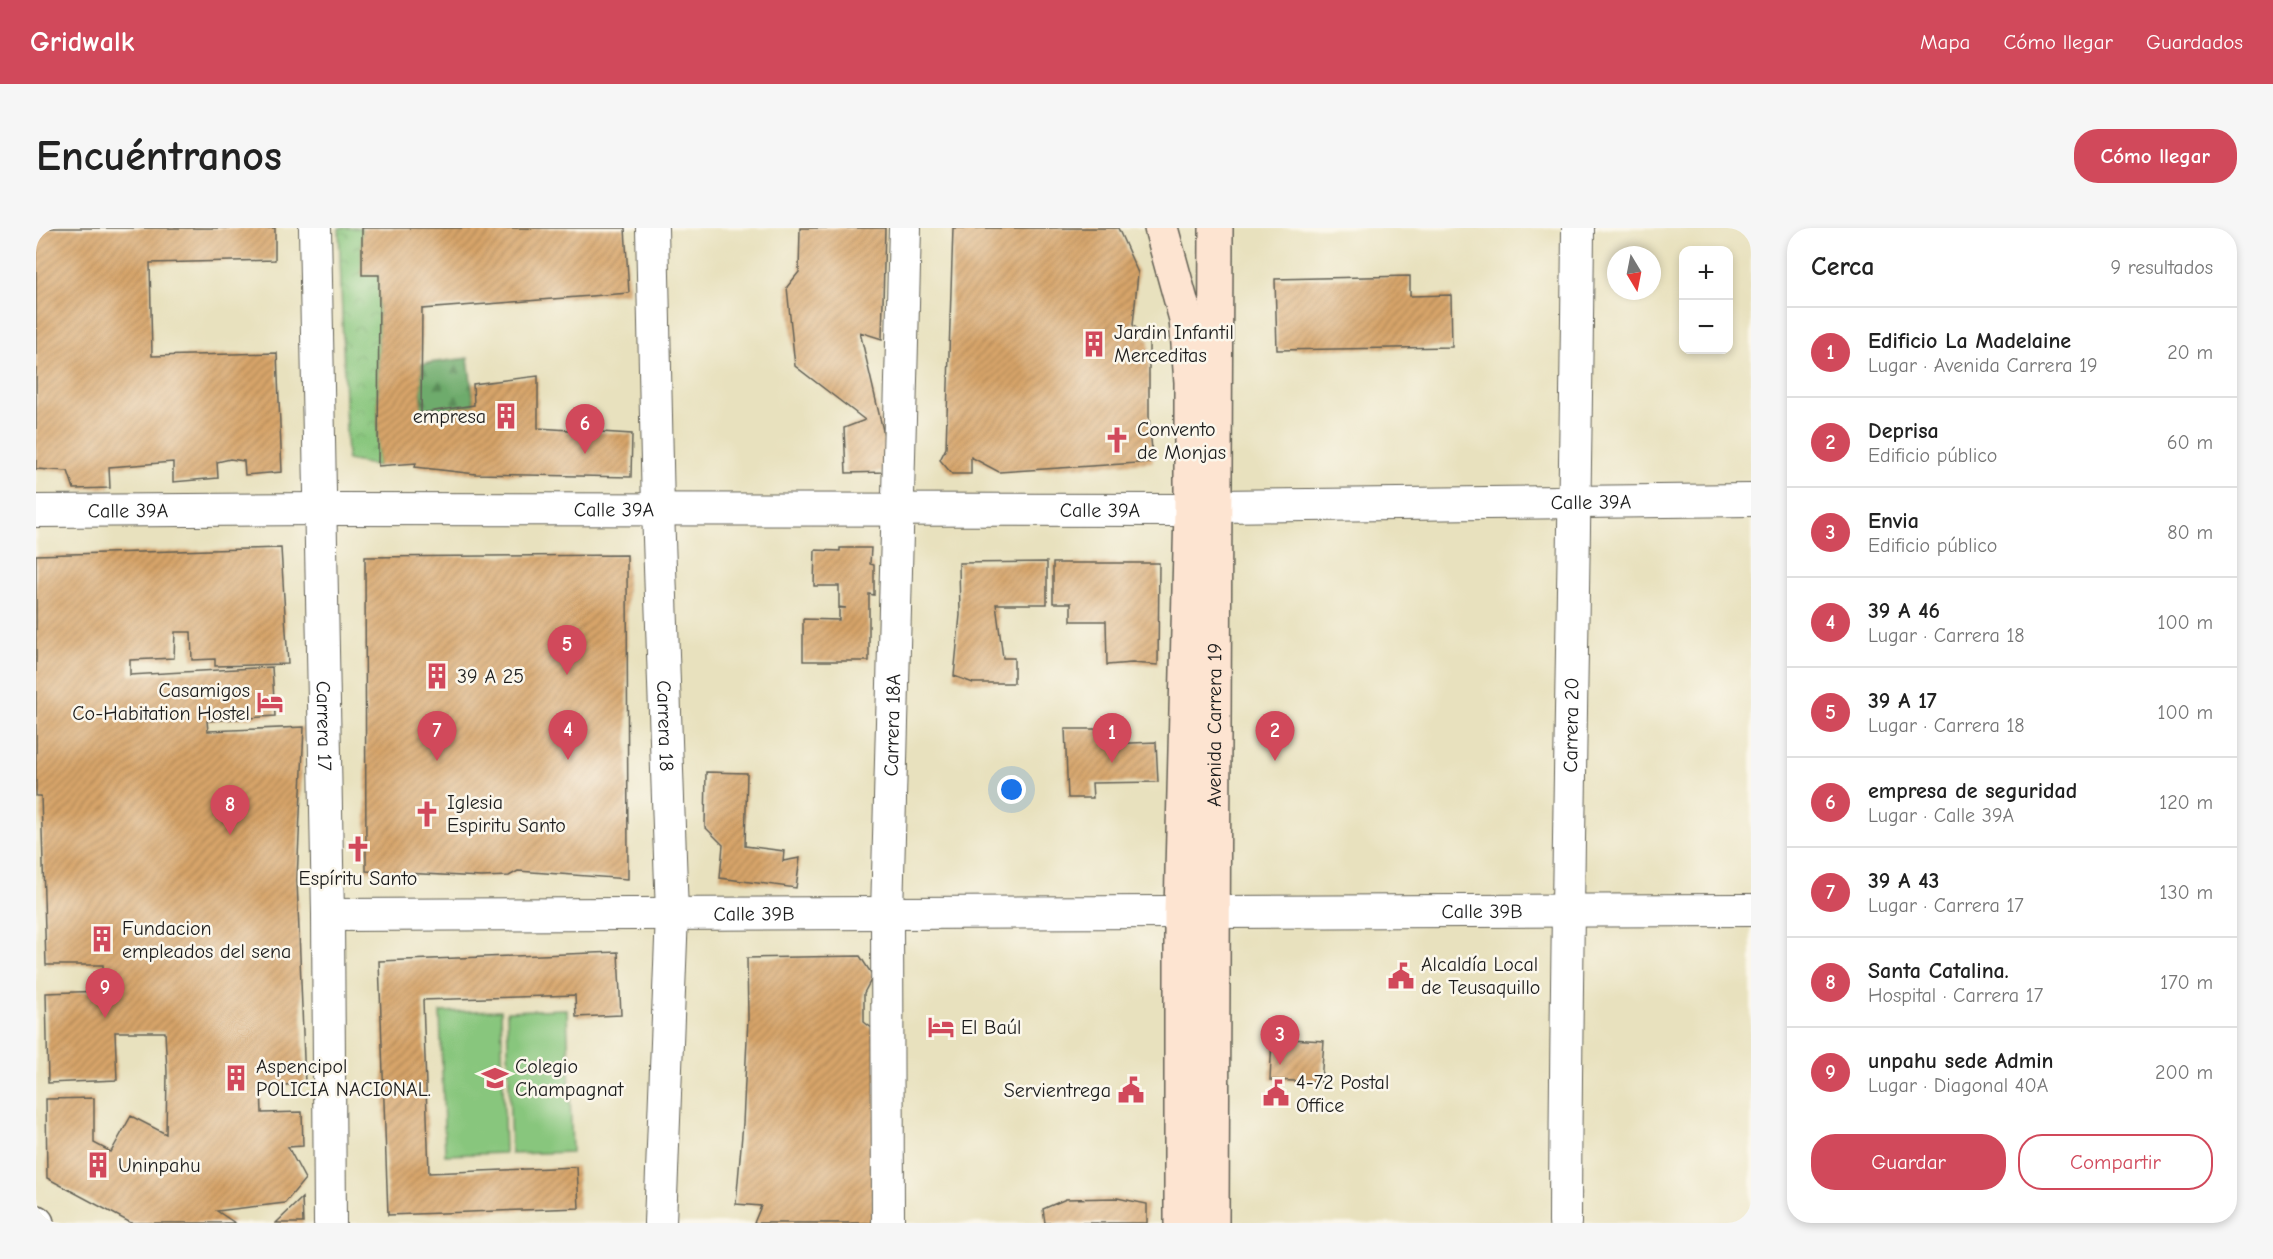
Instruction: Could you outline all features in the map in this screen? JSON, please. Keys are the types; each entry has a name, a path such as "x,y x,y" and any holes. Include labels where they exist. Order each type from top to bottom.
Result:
{"main road":[{"name":"Avenida Carrera 19","path":"1161,228 1186,319 1204,508"},
{"path":"1196,228 1217,305"},
{"name":"Avenida Carrera 19","path":"1180,1223 1197,912 1204,508 1217,305 1216,228"},
{"name":"Avenida Carrera 19","path":"1197,912 1212,1223"}],"street":[{"name":"Carrera 17","path":"315,228 328,915 330,1223"},
{"name":"Carrera 18","path":"652,228 657,510 672,914 660,1223"},
{"name":"Carrera 18A","path":"888,1223 887,913 900,508 905,228"},
{"name":"Carrera 20","path":"1565,1223 1566,911 1576,503 1578,228"},
{"name":"Calle 39A","path":"36,511 1204,508 1751,500"},
{"name":"Calle 39B","path":"328,915 1751,910"}],"green space":[{"path":"339,228 362,228 362,274 379,275 378,466 347,460"},
{"path":"468,358 474,405 421,413 421,364"},
{"path":"567,1009 572,1152 511,1154 507,1011"},
{"path":"501,1010 505,1153 445,1155 440,1012"}],"building":[{"path":"36,228 275,228 275,260 150,263 152,356 277,353 282,472 245,475 244,461 230,459 217,462 218,478 173,482 173,462 109,467 110,488 74,489 68,471 36,469"},
{"path":"362,228 625,228 629,293 422,309 421,413 474,405 473,384 538,376 538,428 632,434 631,477 476,474 415,467 416,463 378,466 379,275 362,275"},
{"path":"800,228 885,228 882,339 860,332 884,435 886,472 846,473 844,428 865,420 795,366 787,287 799,272"},
{"path":"953,228 1118,228 1138,273 1133,325 1149,341 1149,416 1153,462 999,472 971,457 971,474 952,474 940,460 946,448"},
{"path":"1410,276 1410,296 1451,295 1452,347 1277,350 1275,279"},
{"path":"281,548 288,664 215,666 215,659 192,660 191,632 175,632 174,658 130,660 130,675 272,667 275,716 207,721 208,731 304,727 297,880 305,1084 261,1086 262,1113 302,1112 303,1146 288,1147 305,1179 285,1203 217,1211 235,1223 131,1223 47,1178 46,1099 94,1098 94,1143 111,1152 131,1116 166,1134 167,1072 165,1032 115,1032 117,1080 48,1083 46,993 104,991 103,965 46,965 41,796 36,796 36,555"},
{"path":"840,548 871,548 870,564 874,565 874,595 869,594 869,661 803,661 803,619 839,620 839,608 846,608 839,607 839,586 814,586 815,550 840,551"},
{"path":"627,555 628,879 518,871 509,876 481,877 366,871 365,557"},
{"path":"1047,562 1047,604 996,604 1003,658 1014,658 1014,683 973,683 954,676 960,615 959,563"},
{"path":"1053,563 1159,563 1158,665 1132,663 1107,665 1106,621 1071,621 1071,603 1053,603"},
{"path":"1065,729 1106,729 1107,744 1156,742 1158,782 1092,783 1093,798 1068,798"},
{"path":"706,772 747,773 745,846 784,851 783,861 800,858 796,888 720,878 723,845 705,827"},
{"path":"618,952 621,1015 576,1017 575,995 423,1000 429,1173 577,1167 579,1208 388,1215 379,961"},
{"path":"860,956 873,976 864,993 864,1022 878,1033 873,1223 754,1223 761,1206 736,1204 748,1018 747,958"},
{"path":"1272,1038 1324,1041 1321,1082 1270,1080"},
{"path":"302,1198 303,1223 276,1223"},
{"path":"1117,1198 1147,1204 1147,1223 1045,1223 1043,1209 1066,1199"}],"place":[{"name":"Jardin Infantil Merceditas","path":"1094,344"},
{"name":"empresa","path":"506,416"},
{"name":"Convento de Monjas","path":"1117,440"},
{"name":"empresa de seguridad","path":"585,454"},
{"name":"39 A 17","path":"567,675"},
{"name":"39 A 25","path":"437,676"},
{"name":"Casamigos Co-Habitation Hostel","path":"270,702"},
{"name":"39 A 46","path":"568,760"},
{"name":"39 A 43","path":"437,761"},
{"name":"Deprisa","path":"1275,761"},
{"name":"Edificio La Madelaine","path":"1112,763"},
{"name":"Iglesia Espiritu Santo","path":"427,814"},
{"name":"Santa Catalina.","path":"230,835"},
{"name":"Espíritu Santo","path":"358,849"},
{"name":"Fundacion empleados del sena","path":"102,939"},
{"name":"Alcaldía Local de Teusaquillo","path":"1401,976"},
{"name":"unpahu sede Admin","path":"105,1018"},
{"name":"El Baúl","path":"941,1027"},
{"name":"Envia","path":"1280,1065"},
{"name":"Aspencipol POLICIA NACIONAL.","path":"236,1078"},
{"name":"Colegio Champagnat","path":"495,1078"},
{"name":"Servientrega","path":"1131,1090"},
{"name":"4-72 Postal Office","path":"1276,1093"},
{"name":"Uninpahu","path":"98,1165"}]}
